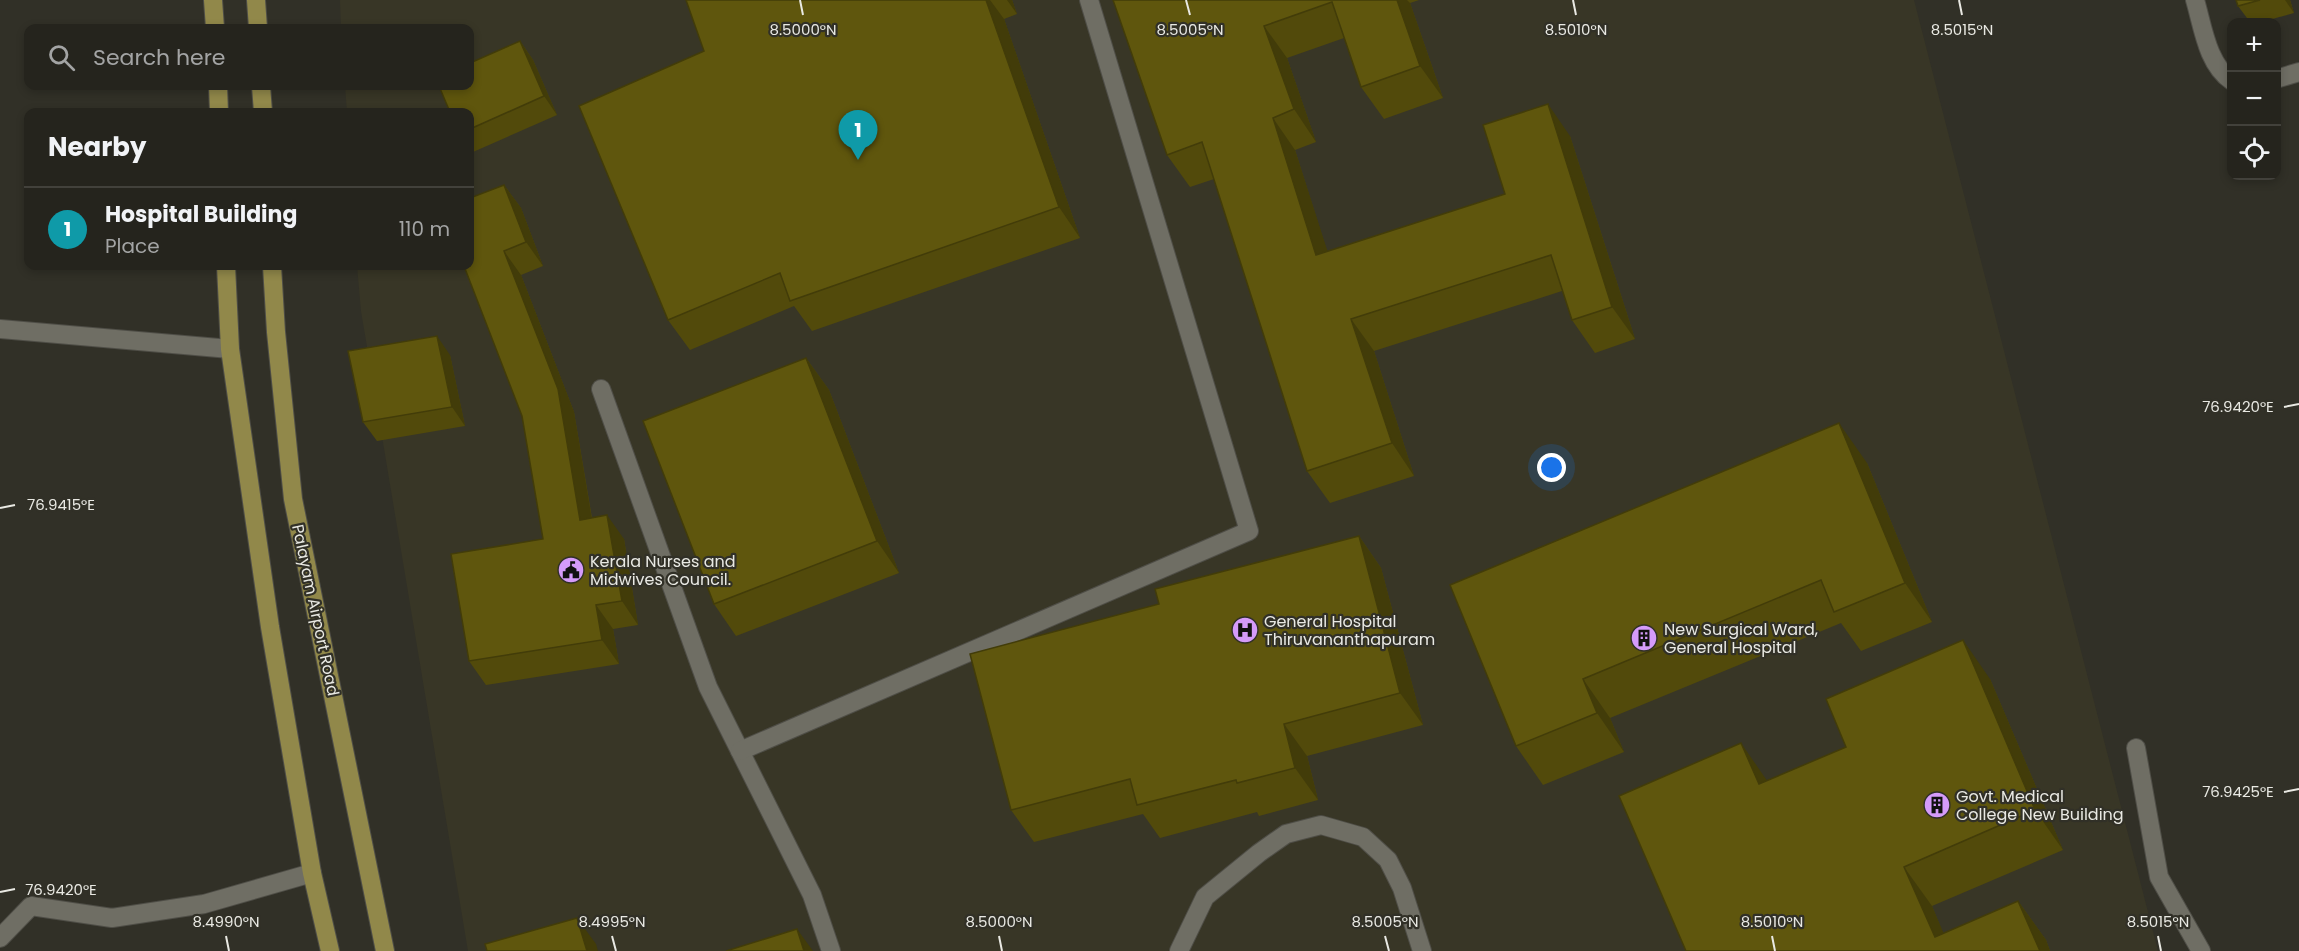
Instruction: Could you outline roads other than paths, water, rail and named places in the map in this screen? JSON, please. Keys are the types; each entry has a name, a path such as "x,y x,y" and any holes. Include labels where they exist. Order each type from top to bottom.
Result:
{"main road":[{"path":"213,0 215,24"},
{"path":"256,0 258,24"},
{"path":"218,90 219,108"},
{"path":"261,90 263,108"},
{"path":"226,270 230,349 270,627 312,873 330,951"},
{"name":"Palayam Airport Road","path":"272,270 276,332 293,499 385,951"}],"street":[{"path":"740,751 1249,531 1089,0"},
{"path":"2195,0 2211,55 2221,73 2227,77"},
{"path":"2281,79 2299,72"},
{"path":"0,328 230,349"},
{"path":"601,389 708,687 812,895 831,951"},
{"path":"2136,748 2159,877 2200,951"},
{"path":"1179,951 1206,897 1259,852 1287,834 1321,825 1363,837 1388,860 1402,888 1422,951"},
{"path":"0,938 31,906 112,918 204,904 312,873"}],"place":[{"name":"Hospital Building","path":"858,160"},
{"name":"Kerala Nurses and Midwives Council.","path":"571,570"},
{"name":"General Hospital Thiruvananthapuram","path":"1245,630"},
{"name":"New Surgical Ward, General Hospital","path":"1644,638"},
{"name":"Govt. Medical College New Building","path":"1937,805"}]}
